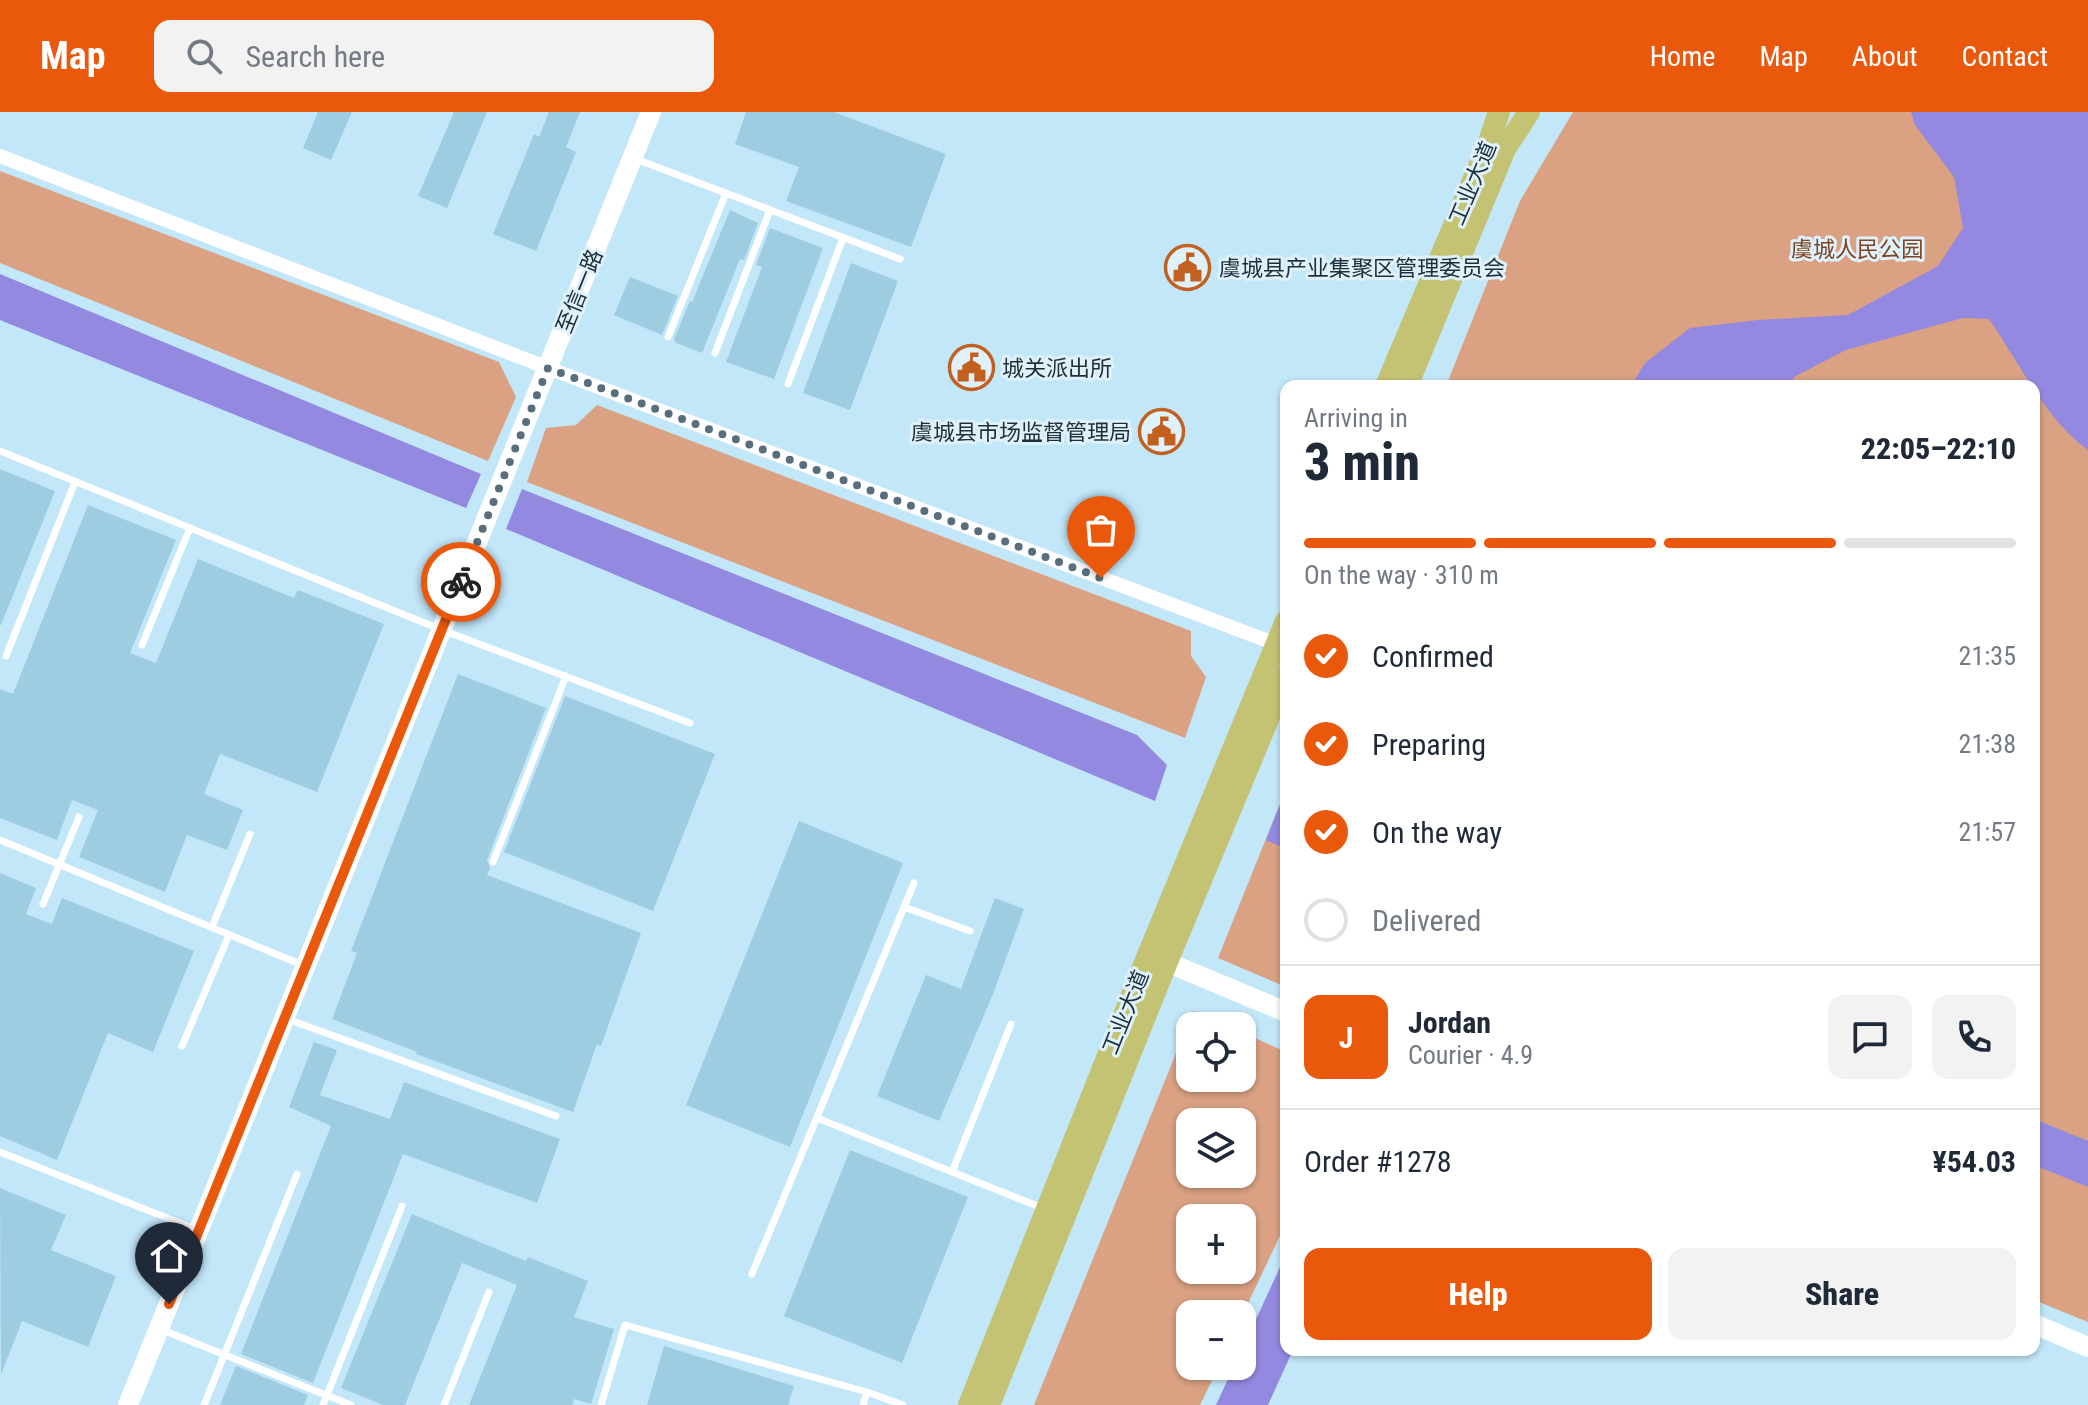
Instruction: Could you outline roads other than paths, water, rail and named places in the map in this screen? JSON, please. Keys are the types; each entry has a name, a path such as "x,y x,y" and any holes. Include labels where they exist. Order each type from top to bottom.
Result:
{"main road":[{"name":"工业大道","path":"1389,380 1488,145 1499,112"},
{"path":"1409,380 1505,149 1529,112"},
{"name":"工业大道","path":"969,1405 1056,1214 1158,958 1280,635"},
{"path":"1158,958 1280,689"},
{"path":"989,1405 1056,1214"}],"street":[{"name":"至信一路","path":"128,1405 651,112"},
{"path":"0,156 1276,644"},
{"path":"1158,958 1280,1009"},
{"path":"2040,1327 2088,1347"}],"lane":[{"path":"633,158 900,259"},
{"path":"668,337 726,193"},
{"path":"715,353 770,210"},
{"path":"788,384 843,238"},
{"path":"0,451 442,630 690,723"},
{"path":"6,656 75,482"},
{"path":"142,645 190,528"},
{"path":"493,862 566,676"},
{"path":"43,904 79,817"},
{"path":"212,927 250,834"},
{"path":"0,840 306,966"},
{"path":"752,1274 914,883"},
{"path":"904,907 970,931"},
{"path":"182,1046 229,935"},
{"path":"285,1018 556,1116"},
{"path":"952,1172 1011,1024"},
{"path":"817,1118 1056,1214"},
{"path":"0,1152 199,1231"},
{"path":"204,1405 297,1174"},
{"path":"323,1405 402,1206"},
{"path":"444,1405 489,1292"},
{"path":"601,1405 625,1325 867,1392 903,1405"},
{"path":"159,1329 351,1405"},
{"path":"863,1405 867,1392"}],"place":[{"name":"虞城县产业集聚区管理委员会","path":"1188,268"},
{"name":"城关派出所","path":"971,368"},
{"name":"虞城县市场监督管理局","path":"1162,432"}],"park label":[{"name":"虞城人民公园","path":"1857,249"}]}
